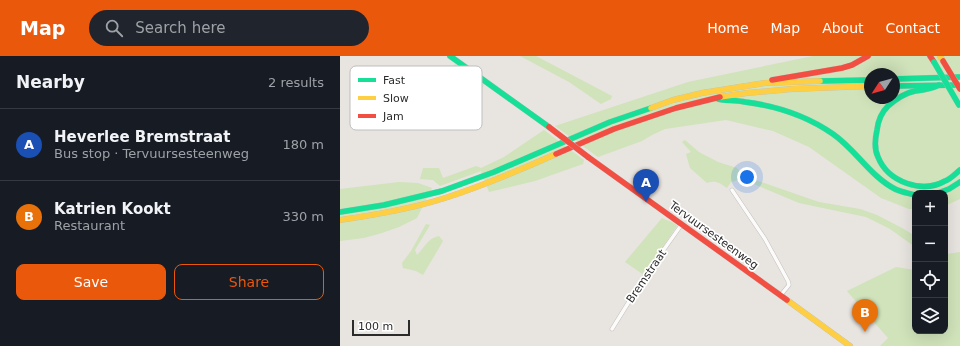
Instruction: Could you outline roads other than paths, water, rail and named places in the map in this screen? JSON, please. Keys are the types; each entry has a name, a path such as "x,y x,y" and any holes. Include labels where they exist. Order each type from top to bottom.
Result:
{"main road":[{"name":"Tervuursesteenweg","path":"450,56 464,66"},
{"path":"765,83 771,80 842,68 852,65 868,56"},
{"path":"930,56 959,106"},
{"path":"942,59 960,89"},
{"path":"900,79 960,78"},
{"name":"Tervuursesteenweg","path":"482,79 850,346"},
{"path":"340,212 384,205 442,191 494,172 610,122 673,100 709,92 765,83 864,80"},
{"path":"940,85 932,89 915,92 901,97 888,106 876,129 876,150 884,167 897,180 908,185 926,187 939,184 947,181 960,170"},
{"path":"900,86 960,85"},
{"path":"340,220 386,213 445,198 498,179 614,129 676,108 726,96 792,89 864,86"},
{"path":"717,98 726,101 746,101 785,109 806,118 842,142 880,179 891,187 904,194 912,195"},
{"path":"946,190 960,182"}],"street":[{"path":"732,190 764,239 788,281 789,285 780,296"},
{"name":"Bremstraat","path":"612,329 645,276 682,224"}],"place":[{"name":"Heverlee Bremstraat","path":"646,202"},
{"name":"Katrien Kookt","path":"865,332"}]}
